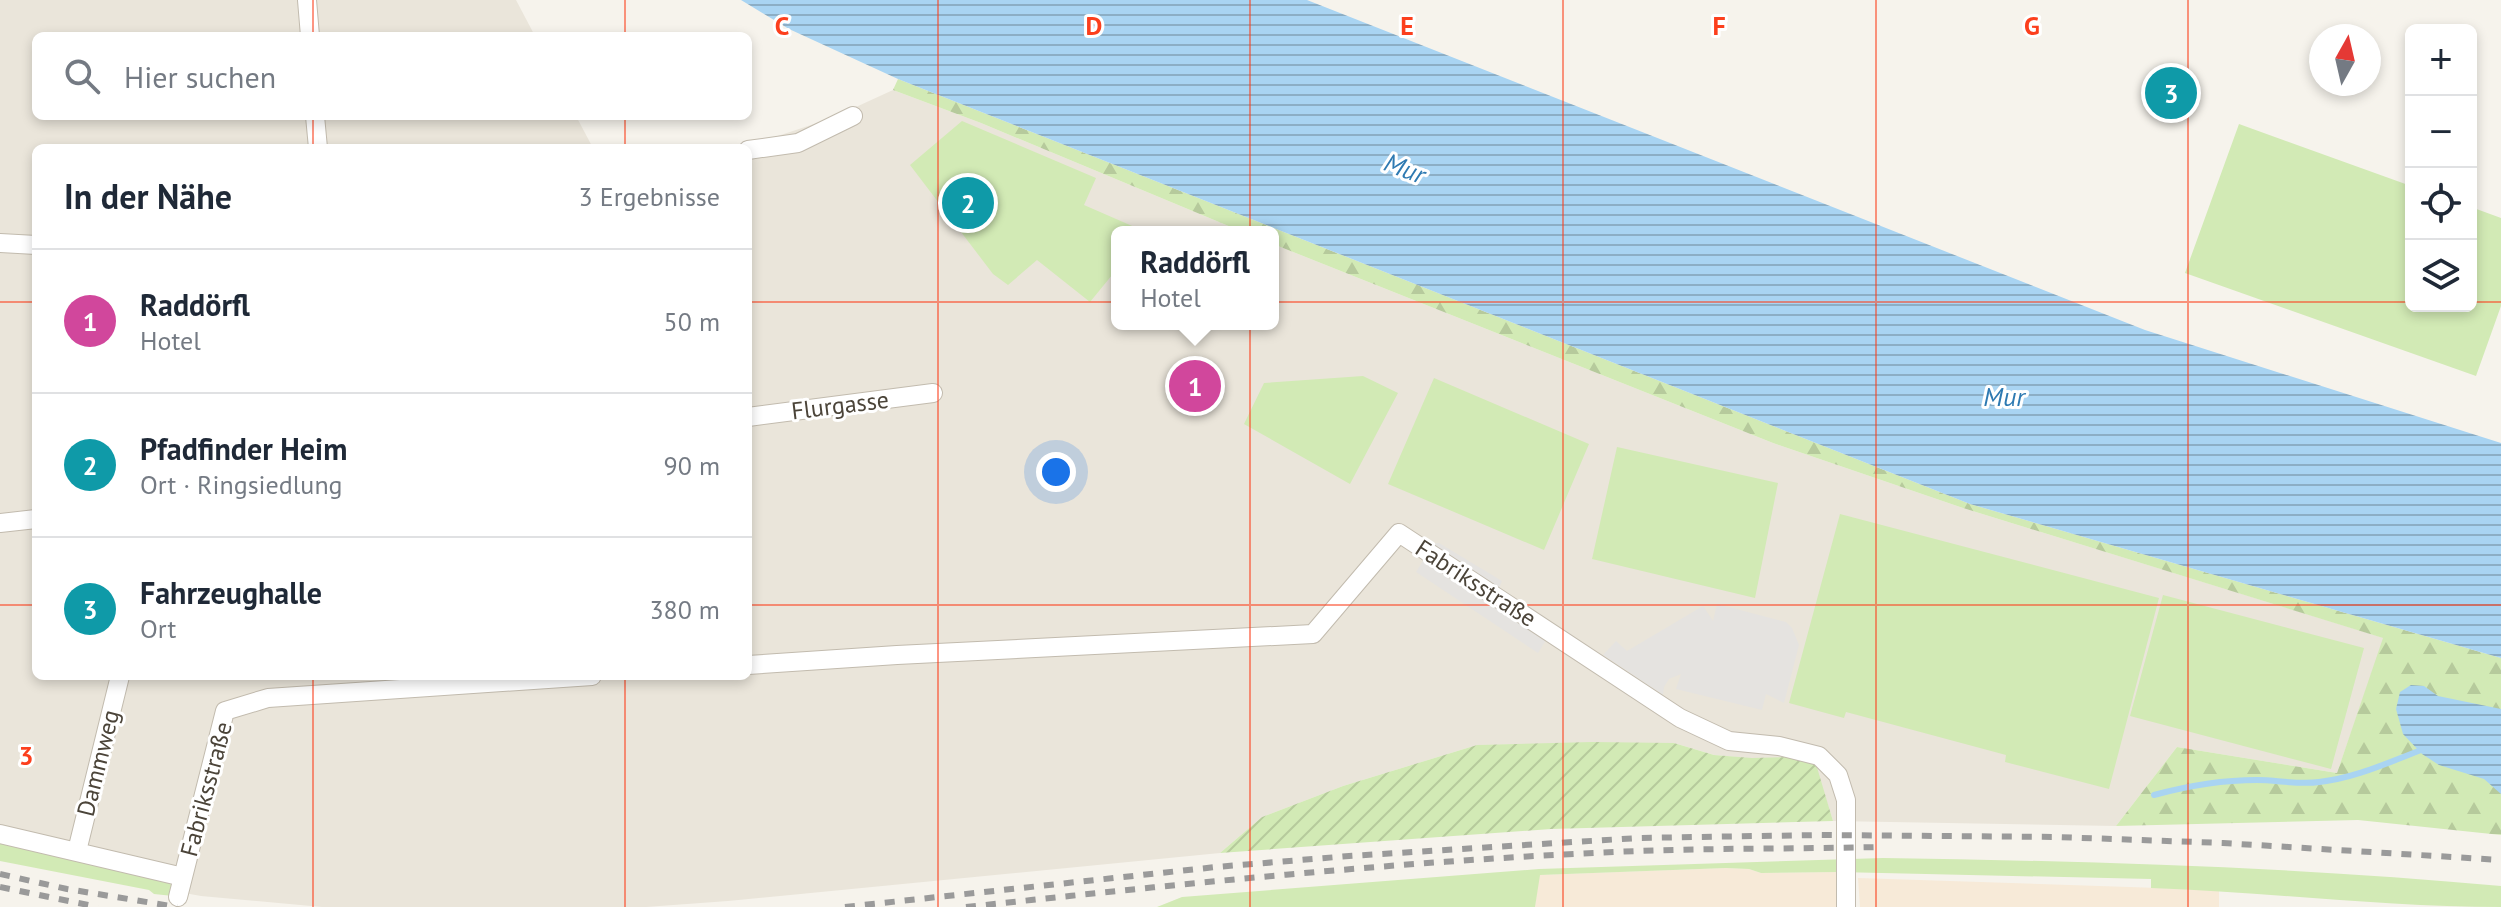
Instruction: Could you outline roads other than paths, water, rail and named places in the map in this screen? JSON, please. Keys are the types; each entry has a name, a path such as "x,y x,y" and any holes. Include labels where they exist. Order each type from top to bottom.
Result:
{"street":[{"path":"307,0 310,32"},
{"path":"752,149 798,143 853,116"},
{"path":"315,120 318,144"},
{"path":"0,243 32,245"},
{"name":"Flurgasse","path":"752,416 933,393"},
{"path":"0,523 32,519"},
{"name":"Fabriksstraße","path":"752,665 1313,634 1399,533 1680,718 1729,741 1779,746 1819,756 1838,775 1846,800 1846,907"},
{"name":"Dammweg","path":"77,851 119,680"},
{"name":"Fabriksstraße","path":"178,897 225,711 268,698 533,680"},
{"name":"Dammweg","path":"0,834 183,877"}],"water":[{"name":"Mur","path":"741,0 1307,0 2145,330 2501,443 2501,658 1970,504 1279,230 1279,226 1269,226 898,79 789,29"},
{"path":"2411,685 2424,686 2438,696 2501,709 2501,794 2484,779 2439,765 2422,754 2403,734 2396,709 2400,692"}],"waterway":[{"path":"2154,795 2231,781 2304,783 2333,780 2424,749"}],"railway":[{"path":"845,907 1216,867 1638,838 1820,835 2057,837 2223,843 2501,860"},
{"path":"966,907 1217,881 1469,860 1697,849 1879,847"},
{"path":"0,874 67,889 177,907"},
{"path":"0,887 98,907"}],"place":[{"name":"Fahrzeughalle","path":"2171,93"},
{"name":"Pfadfinder Heim","path":"968,203"},
{"name":"Raddörfl","path":"1195,386"}]}
